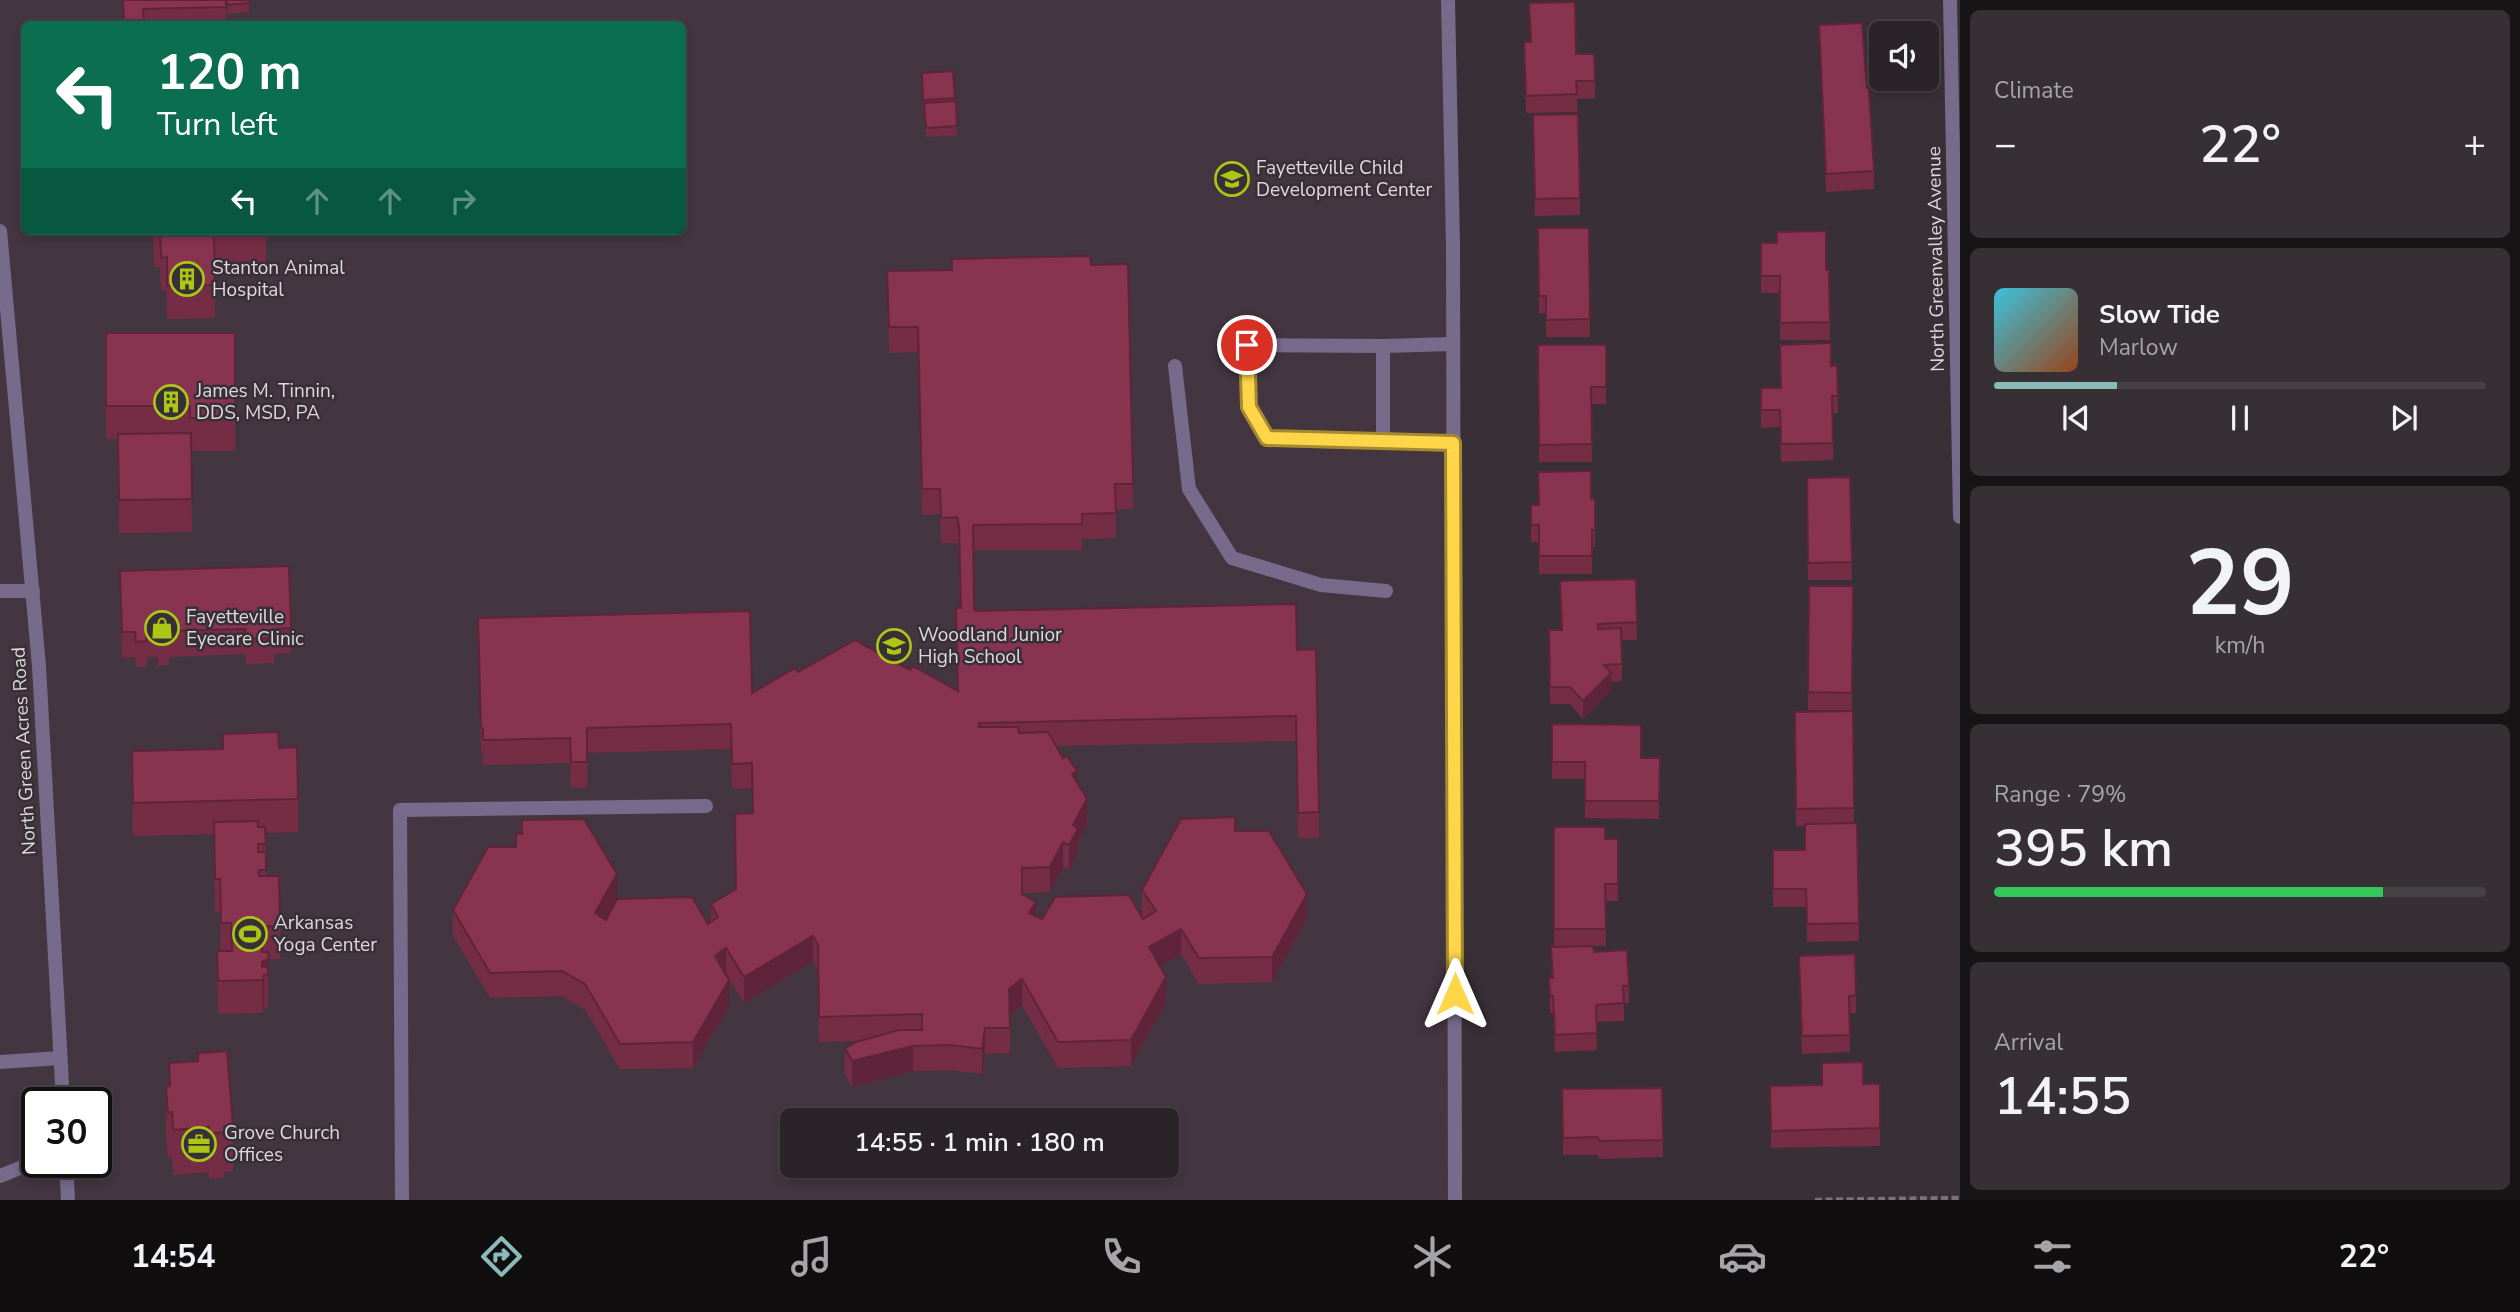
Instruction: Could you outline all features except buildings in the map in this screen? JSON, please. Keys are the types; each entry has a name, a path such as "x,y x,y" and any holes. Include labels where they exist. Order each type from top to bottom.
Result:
{"street":[{"path":"1448,0 1453,344 1455,1200"},
{"name":"North Greenvalley Avenue","path":"1950,0 1960,517"},
{"name":"North Green Acres Road","path":"0,231 39,666 62,1087"},
{"path":"1453,344 1247,345 1249,407 1267,438 1453,443"},
{"path":"1383,345 1383,440"},
{"path":"1175,366 1189,489 1232,558 1321,585 1387,591"},
{"path":"0,591 33,591"},
{"path":"402,1200 400,810 706,806"},
{"path":"0,1062 60,1058"},
{"path":"0,1176 21,1167"},
{"path":"67,1178 68,1200"}],"path":[{"path":"1815,1200 1960,1198"}],"shaded area":[{"name":"Woodland Junior High School","path":"0,0 1448,0 1455,1200 0,1200"}],"place":[{"name":"Fayetteville Child Development Center","path":"1232,179"},
{"name":"Stanton Animal Hospital","path":"187,279"},
{"name":"James M. Tinnin, DDS, MSD, PA","path":"171,402"},
{"name":"Fayetteville Eyecare Clinic","path":"162,628"},
{"name":"Woodland Junior High School","path":"894,646"},
{"name":"Arkansas Yoga Center","path":"250,934"},
{"name":"Grove Church Offices","path":"199,1144"}],"route":[{"path":"1247,345 1249,407 1267,438 1453,443 1455,994"}]}
